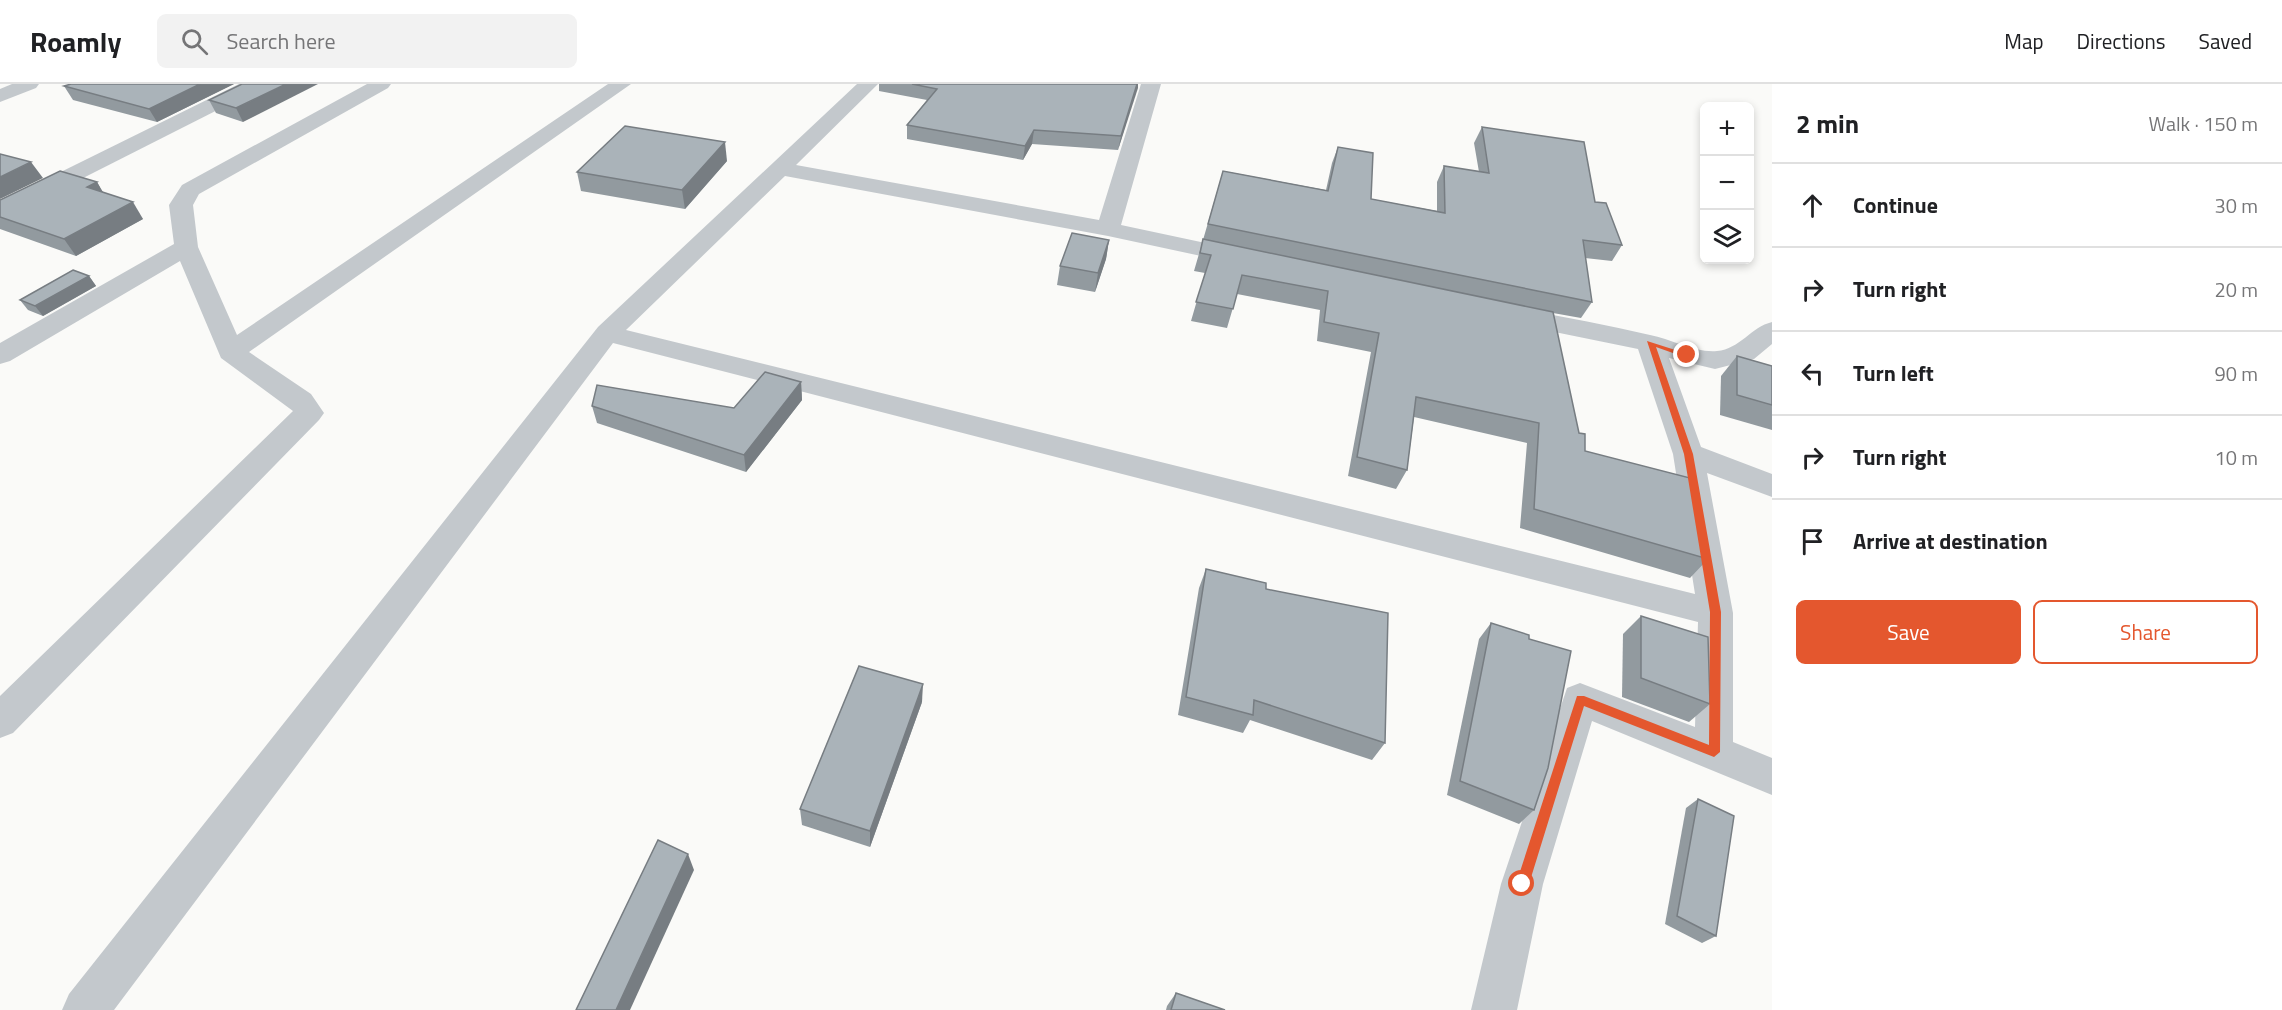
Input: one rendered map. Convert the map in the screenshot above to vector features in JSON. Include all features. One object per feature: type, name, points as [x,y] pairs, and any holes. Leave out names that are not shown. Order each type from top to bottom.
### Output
[{"type":"street","points":[[0,96],[29,84]]},
{"type":"street","points":[[0,211],[254,84]]},
{"type":"street","points":[[0,721],[309,413],[302,401],[231,352],[186,247],[181,205],[190,190],[381,84]]},
{"type":"street","points":[[231,352],[621,84]]},
{"type":"street","points":[[85,1010],[607,333],[868,84]]},
{"type":"street","points":[[1108,229],[1151,84]]},
{"type":"street","points":[[779,168],[1108,229],[1269,263]]},
{"type":"street","points":[[0,356],[186,247]]},
{"type":"street","points":[[1486,310],[1650,343],[1687,355],[1715,360],[1744,353],[1772,330]]},
{"type":"street","points":[[607,333],[1716,612]]},
{"type":"street","points":[[1650,343],[1688,454],[1716,612],[1714,752]]},
{"type":"street","points":[[1688,454],[1772,486]]},
{"type":"street","points":[[1494,1010],[1522,884],[1581,699],[1772,777]]},
{"type":"building","points":[[71,84],[200,84],[149,109],[64,86]]},
{"type":"building","points":[[242,84],[286,84],[236,108],[209,100]]},
{"type":"building","points":[[912,84],[1137,84],[1121,136],[1034,130],[1025,146],[907,125],[937,89]]},
{"type":"building","points":[[625,126],[725,142],[682,190],[577,172]]},
{"type":"building","points":[[1482,127],[1584,142],[1595,202],[1606,203],[1622,245],[1583,240],[1592,302],[1208,224],[1223,171],[1328,191],[1338,147],[1373,153],[1371,199],[1445,213],[1444,166],[1489,173]]},
{"type":"building","points":[[0,154],[31,162],[0,177]]},
{"type":"building","points":[[60,171],[97,182],[87,187],[133,202],[64,239],[0,217],[0,200]]},
{"type":"building","points":[[1072,233],[1109,240],[1098,273],[1060,266]]},
{"type":"building","points":[[1203,239],[1553,312],[1579,433],[1585,434],[1585,451],[1694,479],[1708,559],[1534,509],[1539,423],[1416,397],[1407,470],[1357,457],[1379,333],[1324,322],[1328,291],[1242,275],[1233,309],[1196,302],[1211,255],[1200,253]]},
{"type":"building","points":[[73,270],[89,276],[35,306],[20,300]]},
{"type":"building","points":[[1737,356],[1772,366],[1772,405],[1737,395]]},
{"type":"building","points":[[765,372],[801,382],[744,455],[592,406],[597,385],[734,408]]},
{"type":"building","points":[[1206,569],[1266,583],[1266,589],[1388,613],[1385,743],[1254,700],[1253,715],[1186,697]]},
{"type":"building","points":[[1641,616],[1708,637],[1710,704],[1641,678]]},
{"type":"building","points":[[1491,623],[1529,635],[1529,639],[1571,651],[1548,768],[1534,810],[1460,781]]},
{"type":"building","points":[[859,666],[923,684],[870,831],[800,809]]},
{"type":"building","points":[[1698,799],[1734,816],[1716,936],[1677,916]]},
{"type":"building","points":[[658,840],[688,854],[616,1010],[576,1010]]},
{"type":"building","points":[[1176,993],[1225,1010],[1171,1010]]},
{"type":"route","points":[[1522,884],[1581,699],[1714,752],[1716,612],[1688,454],[1650,343],[1687,355]]}]
